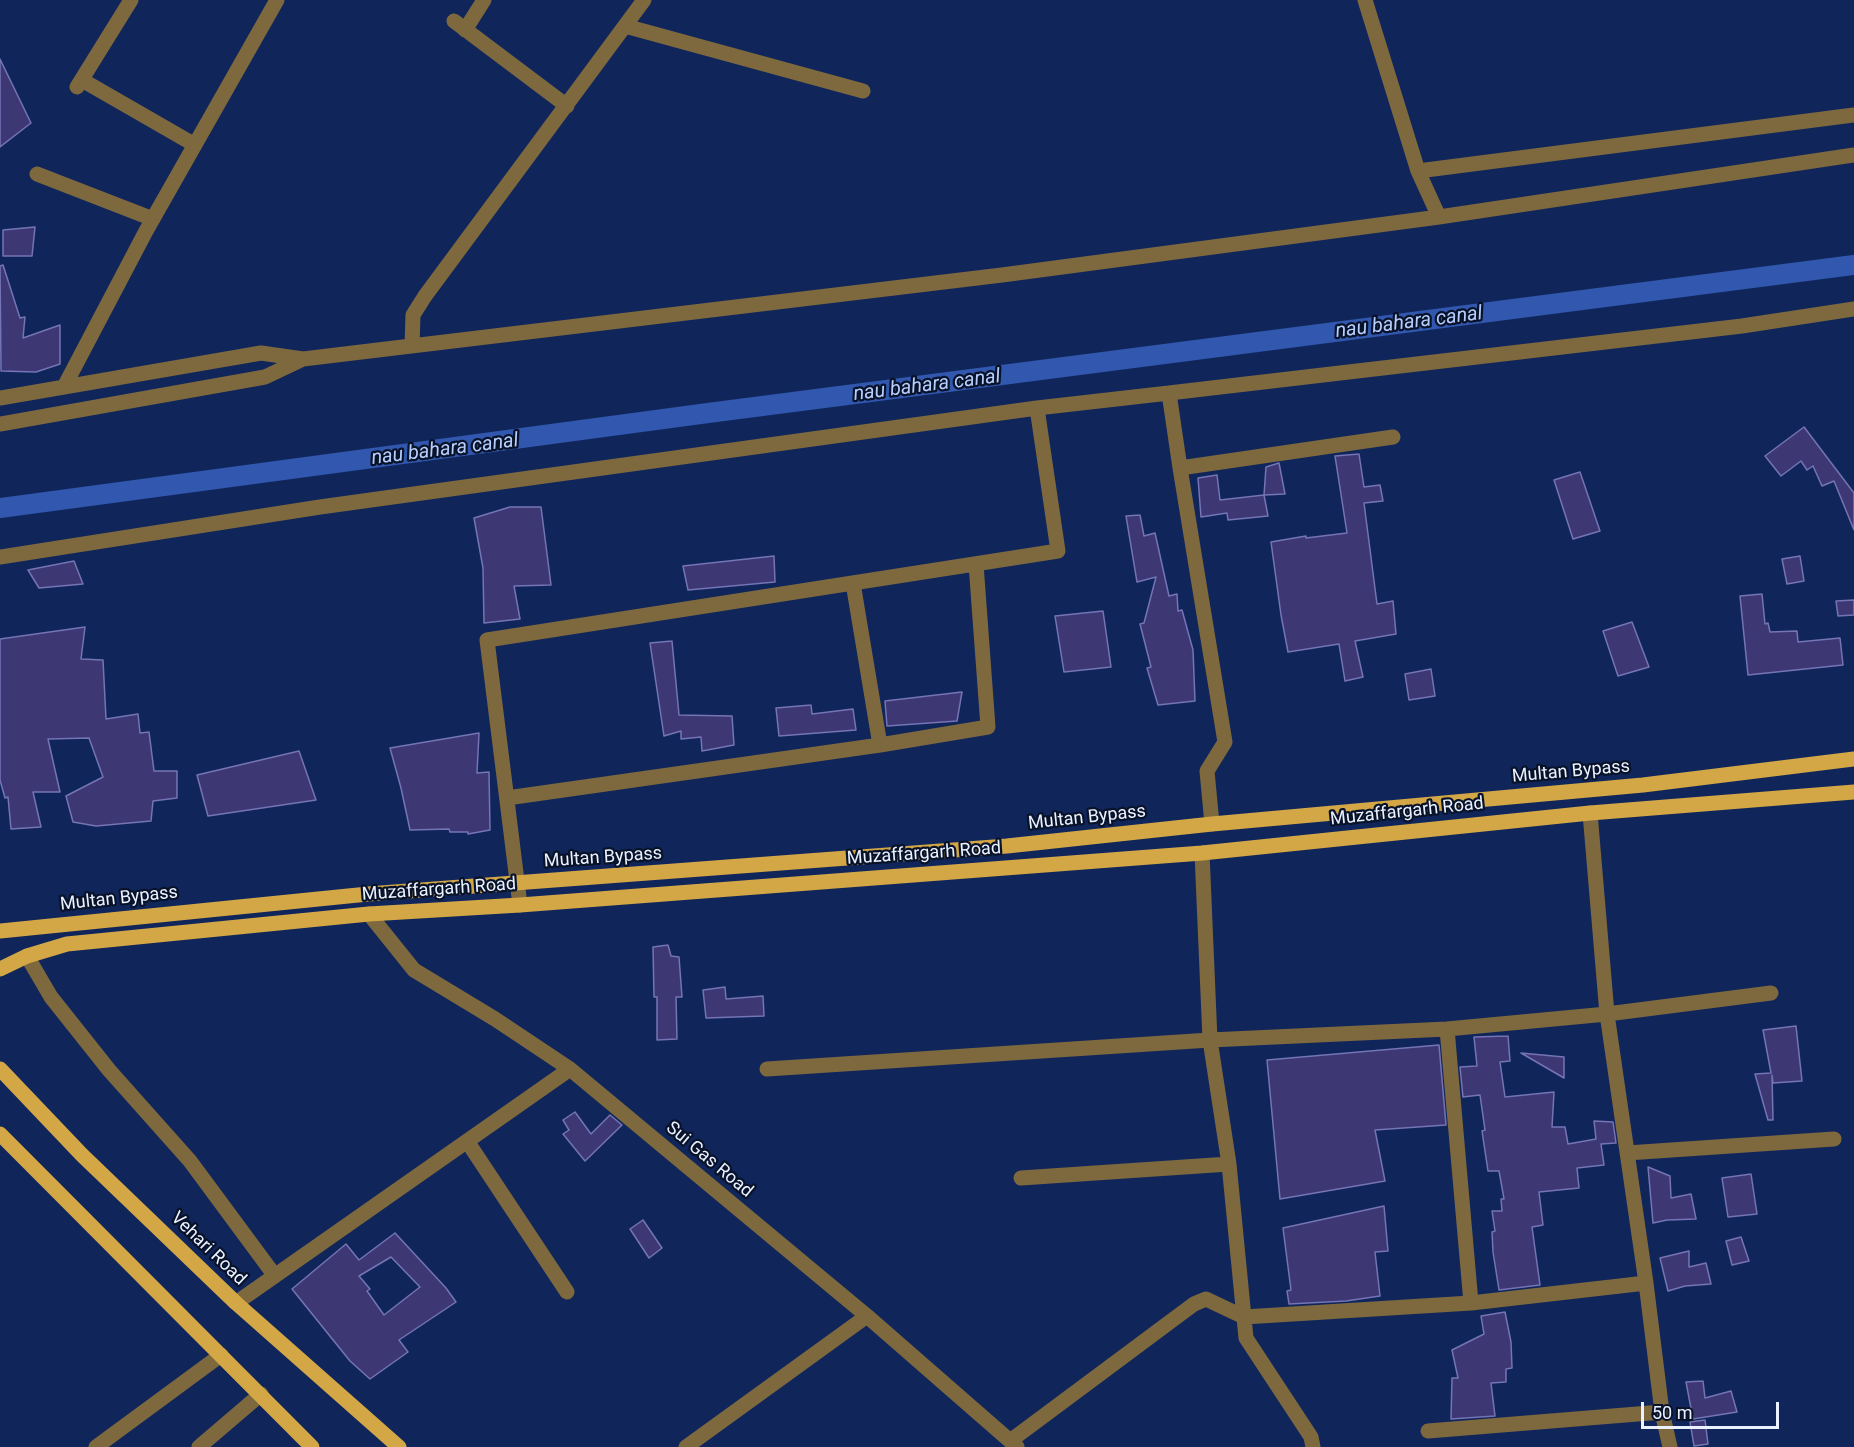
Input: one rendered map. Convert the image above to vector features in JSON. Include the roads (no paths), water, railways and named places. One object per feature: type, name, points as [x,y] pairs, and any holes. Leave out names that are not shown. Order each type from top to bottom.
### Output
[{"type":"main road","name":"Multan Bypass","points":[[0,931],[368,894],[1007,846],[1212,824],[1643,785],[1854,759]]},
{"type":"main road","name":"Muzaffargarh Road","points":[[0,969],[27,956],[67,944],[369,914],[520,905],[1202,853],[1590,813],[1854,792]]},
{"type":"main road","name":"Vehari Road","points":[[0,1069],[82,1155],[236,1303],[399,1447]]},
{"type":"main road","points":[[0,1134],[312,1447]]},
{"type":"street","points":[[131,0],[79,84],[195,145]]},
{"type":"street","points":[[64,387],[153,219],[277,0]]},
{"type":"street","points":[[484,0],[459,25],[567,106]]},
{"type":"street","points":[[412,346],[413,315],[425,296],[644,0]]},
{"type":"street","points":[[1365,0],[1418,171],[1439,217]]},
{"type":"street","points":[[625,26],[863,91]]},
{"type":"street","points":[[1418,171],[1854,115]]},
{"type":"street","points":[[0,398],[261,353],[303,359],[990,277],[1439,217],[1854,155]]},
{"type":"street","points":[[37,174],[153,219]]},
{"type":"street","points":[[0,557],[320,507],[1037,408],[1742,326],[1854,309]]},
{"type":"street","points":[[0,424],[265,377],[303,359]]},
{"type":"street","points":[[1169,393],[1225,742],[1207,771],[1212,824]]},
{"type":"street","points":[[520,905],[487,640],[1058,551],[1037,408]]},
{"type":"street","points":[[1180,468],[1393,437]]},
{"type":"street","points":[[507,798],[880,745],[988,727],[976,564]]},
{"type":"street","points":[[853,583],[880,745]]},
{"type":"street","points":[[1590,813],[1607,1014],[1646,1283],[1662,1412],[1670,1447]]},
{"type":"street","points":[[1202,853],[1210,1040],[1229,1164],[1246,1338],[1311,1437],[1313,1447]]},
{"type":"street","name":"Sui Gas Road","points":[[369,914],[414,970],[495,1019],[570,1070],[867,1316],[1013,1444]]},
{"type":"street","points":[[27,956],[51,997],[109,1070],[190,1161],[275,1276]]},
{"type":"street","points":[[767,1069],[1210,1040],[1447,1029],[1607,1014],[1771,993]]},
{"type":"street","points":[[1447,1029],[1471,1303]]},
{"type":"street","points":[[236,1303],[570,1070]]},
{"type":"street","points":[[1627,1153],[1834,1138]]},
{"type":"street","points":[[467,1141],[567,1292]]},
{"type":"street","points":[[1021,1178],[1229,1164]]},
{"type":"street","points":[[1013,1444],[1194,1304],[1206,1299],[1244,1317],[1471,1303],[1646,1283]]},
{"type":"street","points":[[686,1447],[867,1316]]},
{"type":"street","points":[[96,1447],[221,1354]]},
{"type":"street","points":[[199,1447],[261,1394]]},
{"type":"street","points":[[1428,1431],[1662,1412]]},
{"type":"waterway","name":"nau bahara canal","points":[[0,508],[708,413],[1854,265]]}]
